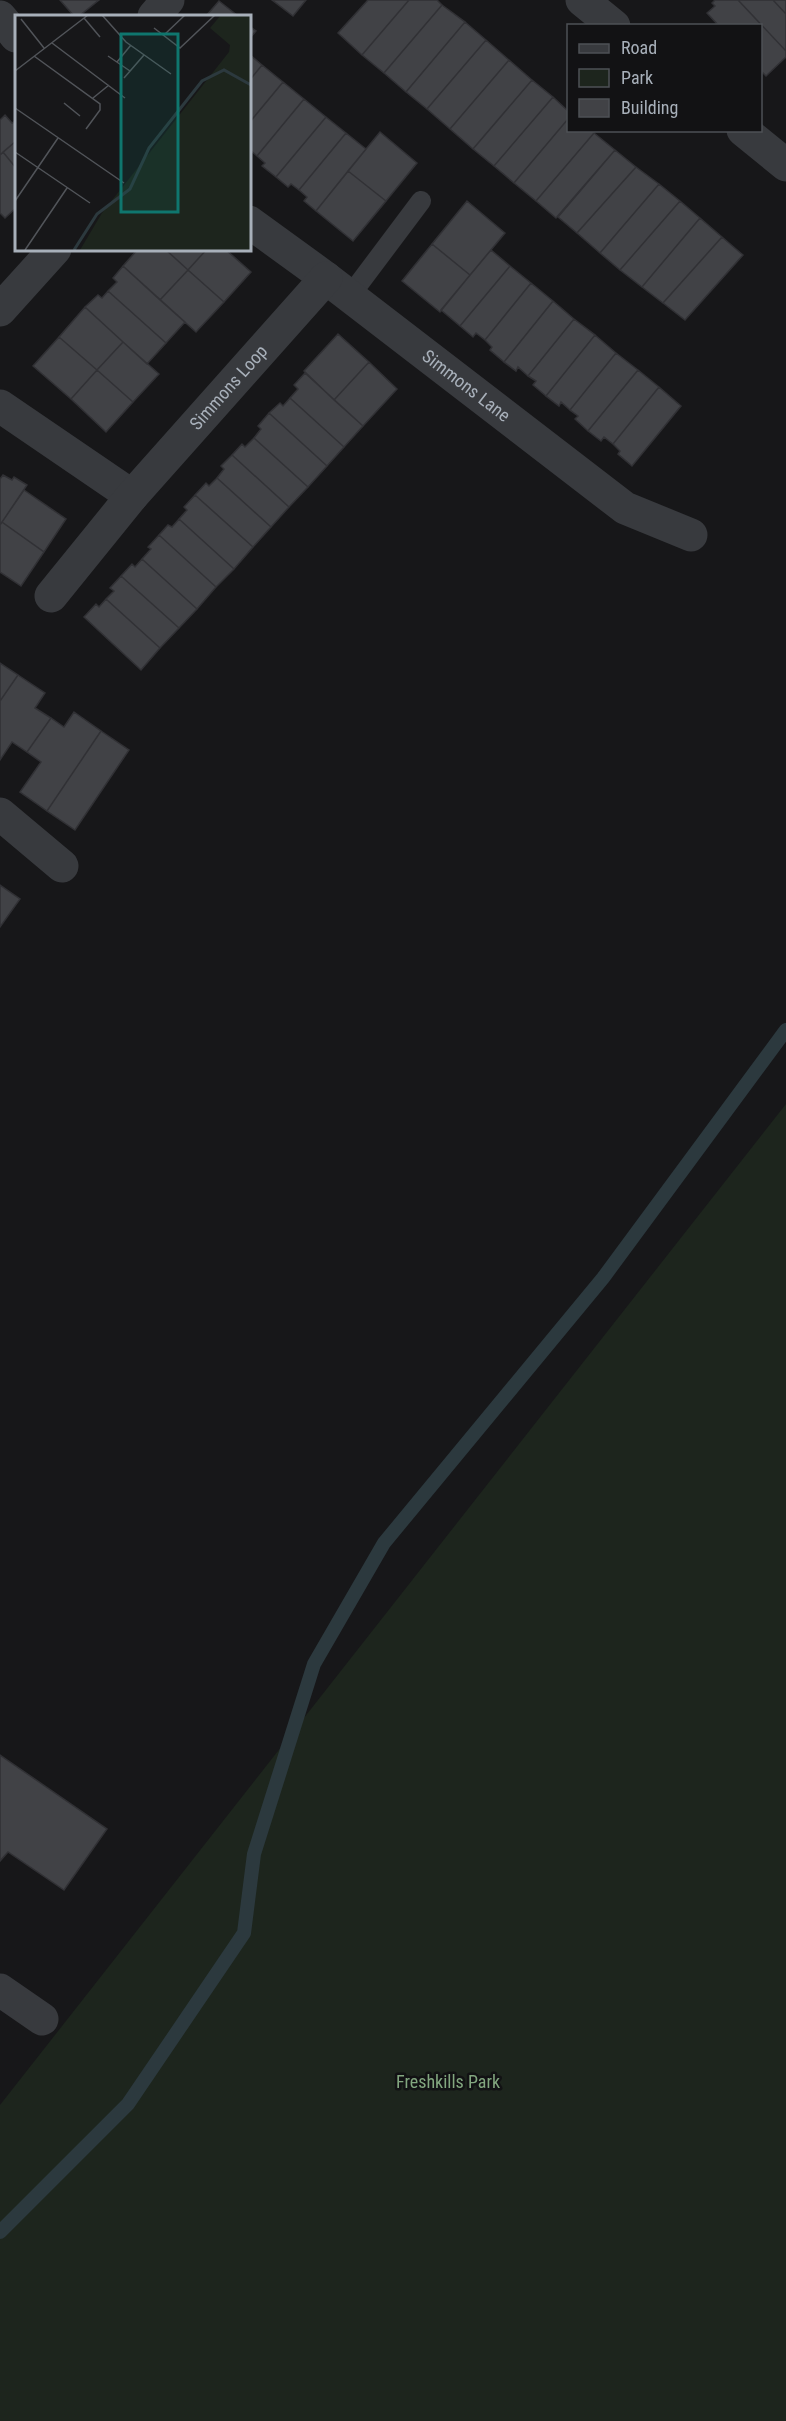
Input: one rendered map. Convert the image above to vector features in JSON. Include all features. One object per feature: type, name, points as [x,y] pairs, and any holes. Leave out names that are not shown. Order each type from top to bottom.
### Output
[{"type":"street","points":[[155,15],[168,0]]},
{"type":"street","points":[[587,1],[613,24]]},
{"type":"street","points":[[0,17],[15,35]]},
{"type":"street","points":[[745,132],[786,165]]},
{"type":"street","name":"Simmons Lane","points":[[250,223],[338,287],[625,508],[690,534]]},
{"type":"street","points":[[0,310],[55,250]]},
{"type":"street","name":"Simmons Loop","points":[[51,596],[132,496],[338,287]]},
{"type":"street","points":[[0,406],[132,496]]},
{"type":"street","points":[[0,814],[62,866]]},
{"type":"street","points":[[0,1990],[42,2019]]},
{"type":"lane","points":[[338,287],[421,201]]},
{"type":"green space","name":"Freshkills Park","points":[[786,1104],[786,2421],[0,2421],[0,2105]]},
{"type":"building","points":[[60,0],[99,0],[80,15],[73,15]]},
{"type":"building","points":[[272,0],[306,0],[293,16]]},
{"type":"building","points":[[368,0],[409,0],[362,55],[338,33]]},
{"type":"building","points":[[409,0],[437,0],[442,5],[384,73],[362,55]]},
{"type":"building","points":[[715,0],[738,0],[761,24],[717,24],[707,13],[715,6],[712,3]]},
{"type":"building","points":[[738,0],[773,0],[786,14],[786,51],[762,24]]},
{"type":"building","points":[[773,0],[786,0],[786,14]]},
{"type":"building","points":[[219,1],[237,15],[207,15]]},
{"type":"building","points":[[442,5],[465,22],[406,92],[384,73]]},
{"type":"building","points":[[465,22],[486,40],[427,109],[406,92]]},
{"type":"building","points":[[762,26],[786,51],[786,57],[766,76],[762,72]]},
{"type":"building","points":[[250,27],[256,31],[250,38]]},
{"type":"building","points":[[486,40],[509,60],[450,129],[427,109]]},
{"type":"building","points":[[250,55],[262,65],[250,80]]},
{"type":"building","points":[[509,60],[532,80],[473,149],[450,129]]},
{"type":"building","points":[[262,65],[283,82],[250,122],[250,80]]},
{"type":"building","points":[[532,80],[553,97],[494,166],[473,149]]},
{"type":"building","points":[[283,82],[304,99],[257,156],[250,150],[250,122]]},
{"type":"building","points":[[553,97],[567,110],[567,120],[514,183],[494,166]]},
{"type":"building","points":[[304,99],[326,117],[276,177],[262,166],[265,163],[257,156]]},
{"type":"building","points":[[5,115],[12,123],[15,122],[15,142],[0,155],[0,120]]},
{"type":"building","points":[[326,117],[346,133],[299,190],[291,184],[288,187],[276,177]]},
{"type":"building","points":[[567,120],[567,132],[594,133],[536,201],[514,183]]},
{"type":"building","points":[[380,132],[417,163],[386,201],[348,171]]},
{"type":"building","points":[[346,133],[366,149],[316,211],[304,201],[307,197],[299,190]]},
{"type":"building","points":[[594,133],[615,150],[556,218],[536,201]]},
{"type":"building","points":[[15,142],[15,167],[3,152]]},
{"type":"building","points":[[615,150],[636,167],[577,233],[558,217]]},
{"type":"building","points":[[3,152],[15,167],[15,209],[5,218],[0,213],[0,155]]},
{"type":"building","points":[[636,167],[659,184],[600,253],[577,233]]},
{"type":"building","points":[[348,171],[386,201],[353,241],[316,211]]},
{"type":"building","points":[[659,184],[680,201],[620,270],[600,253]]},
{"type":"building","points":[[467,201],[505,233],[470,275],[432,244]]},
{"type":"building","points":[[680,201],[700,218],[642,287],[620,270]]},
{"type":"building","points":[[700,218],[722,237],[663,303],[642,287]]},
{"type":"building","points":[[722,237],[743,255],[685,320],[663,303]]},
{"type":"building","points":[[432,244],[470,275],[440,312],[402,281]]},
{"type":"building","points":[[137,250],[166,250],[188,270],[160,300],[123,266]]},
{"type":"building","points":[[166,250],[206,250],[188,270]]},
{"type":"building","points":[[206,250],[226,250],[251,272],[224,302],[188,270]]},
{"type":"building","points":[[491,250],[510,266],[460,326],[441,310]]},
{"type":"building","points":[[123,266],[185,322],[166,343],[108,291],[117,282],[113,278]]},
{"type":"building","points":[[510,266],[531,283],[485,340],[476,333],[473,337],[460,326]]},
{"type":"building","points":[[188,270],[224,302],[196,332],[160,300]]},
{"type":"building","points":[[531,283],[553,301],[504,362],[490,350],[492,347],[485,340]]},
{"type":"building","points":[[108,291],[166,343],[147,364],[85,307],[98,295],[102,298]]},
{"type":"building","points":[[553,301],[574,319],[528,376],[518,367],[516,371],[504,362]]},
{"type":"building","points":[[85,307],[123,342],[97,370],[59,337]]},
{"type":"building","points":[[574,319],[595,335],[546,396],[533,385],[536,381],[528,376]]},
{"type":"building","points":[[338,334],[369,362],[334,400],[304,371]]},
{"type":"building","points":[[595,335],[616,353],[570,410],[561,402],[559,406],[546,396]]},
{"type":"building","points":[[59,337],[97,370],[71,399],[33,366]]},
{"type":"building","points":[[123,342],[159,374],[133,402],[97,370]]},
{"type":"building","points":[[616,353],[638,370],[588,431],[575,419],[578,416],[570,410]]},
{"type":"building","points":[[369,362],[397,389],[363,426],[334,400]]},
{"type":"building","points":[[97,370],[133,402],[106,432],[71,399]]},
{"type":"building","points":[[638,370],[659,387],[613,444],[604,437],[601,441],[588,431]]},
{"type":"building","points":[[305,373],[363,426],[344,447],[290,398],[298,389],[294,385]]},
{"type":"building","points":[[659,387],[681,406],[632,466],[618,454],[620,451],[613,444]]},
{"type":"building","points":[[290,398],[344,447],[327,466],[269,413],[280,403],[283,406]]},
{"type":"building","points":[[269,413],[327,466],[308,487],[254,438],[261,429],[258,426]]},
{"type":"building","points":[[254,438],[308,487],[289,507],[232,455],[242,444],[245,447]]},
{"type":"building","points":[[232,455],[289,507],[271,527],[217,478],[224,469],[221,466]]},
{"type":"building","points":[[3,475],[12,480],[14,477],[27,485],[0,525],[0,479]]},
{"type":"building","points":[[217,478],[271,527],[253,547],[195,495],[206,483],[209,486]]},
{"type":"building","points":[[24,490],[66,519],[44,552],[2,522]]},
{"type":"building","points":[[195,495],[253,547],[234,569],[179,519],[187,510],[184,507]]},
{"type":"building","points":[[179,519],[234,569],[216,587],[159,535],[168,525],[172,527]]},
{"type":"building","points":[[2,522],[44,552],[21,586],[0,572],[0,525]]},
{"type":"building","points":[[159,535],[216,587],[197,609],[142,559],[151,549],[148,547]]},
{"type":"building","points":[[142,559],[197,609],[179,628],[121,576],[132,564],[135,567]]},
{"type":"building","points":[[121,576],[179,628],[160,648],[106,599],[114,591],[110,588]]},
{"type":"building","points":[[106,599],[160,648],[141,670],[84,617],[96,604],[99,607]]},
{"type":"building","points":[[0,663],[18,675],[0,701]]},
{"type":"building","points":[[18,675],[45,693],[35,708],[51,718],[27,752],[12,742],[0,760],[0,701]]},
{"type":"building","points":[[74,712],[101,731],[47,811],[20,792],[41,762],[27,752],[51,718],[64,727]]},
{"type":"building","points":[[101,731],[129,750],[75,830],[47,811]]},
{"type":"building","points":[[0,885],[20,899],[0,927]]},
{"type":"building","points":[[0,1755],[107,1829],[64,1890],[8,1852],[0,1861]]},
{"type":"waterway","points":[[0,2232],[128,2104],[244,1933],[254,1854],[314,1664],[384,1543],[603,1278],[786,1030]]}]
